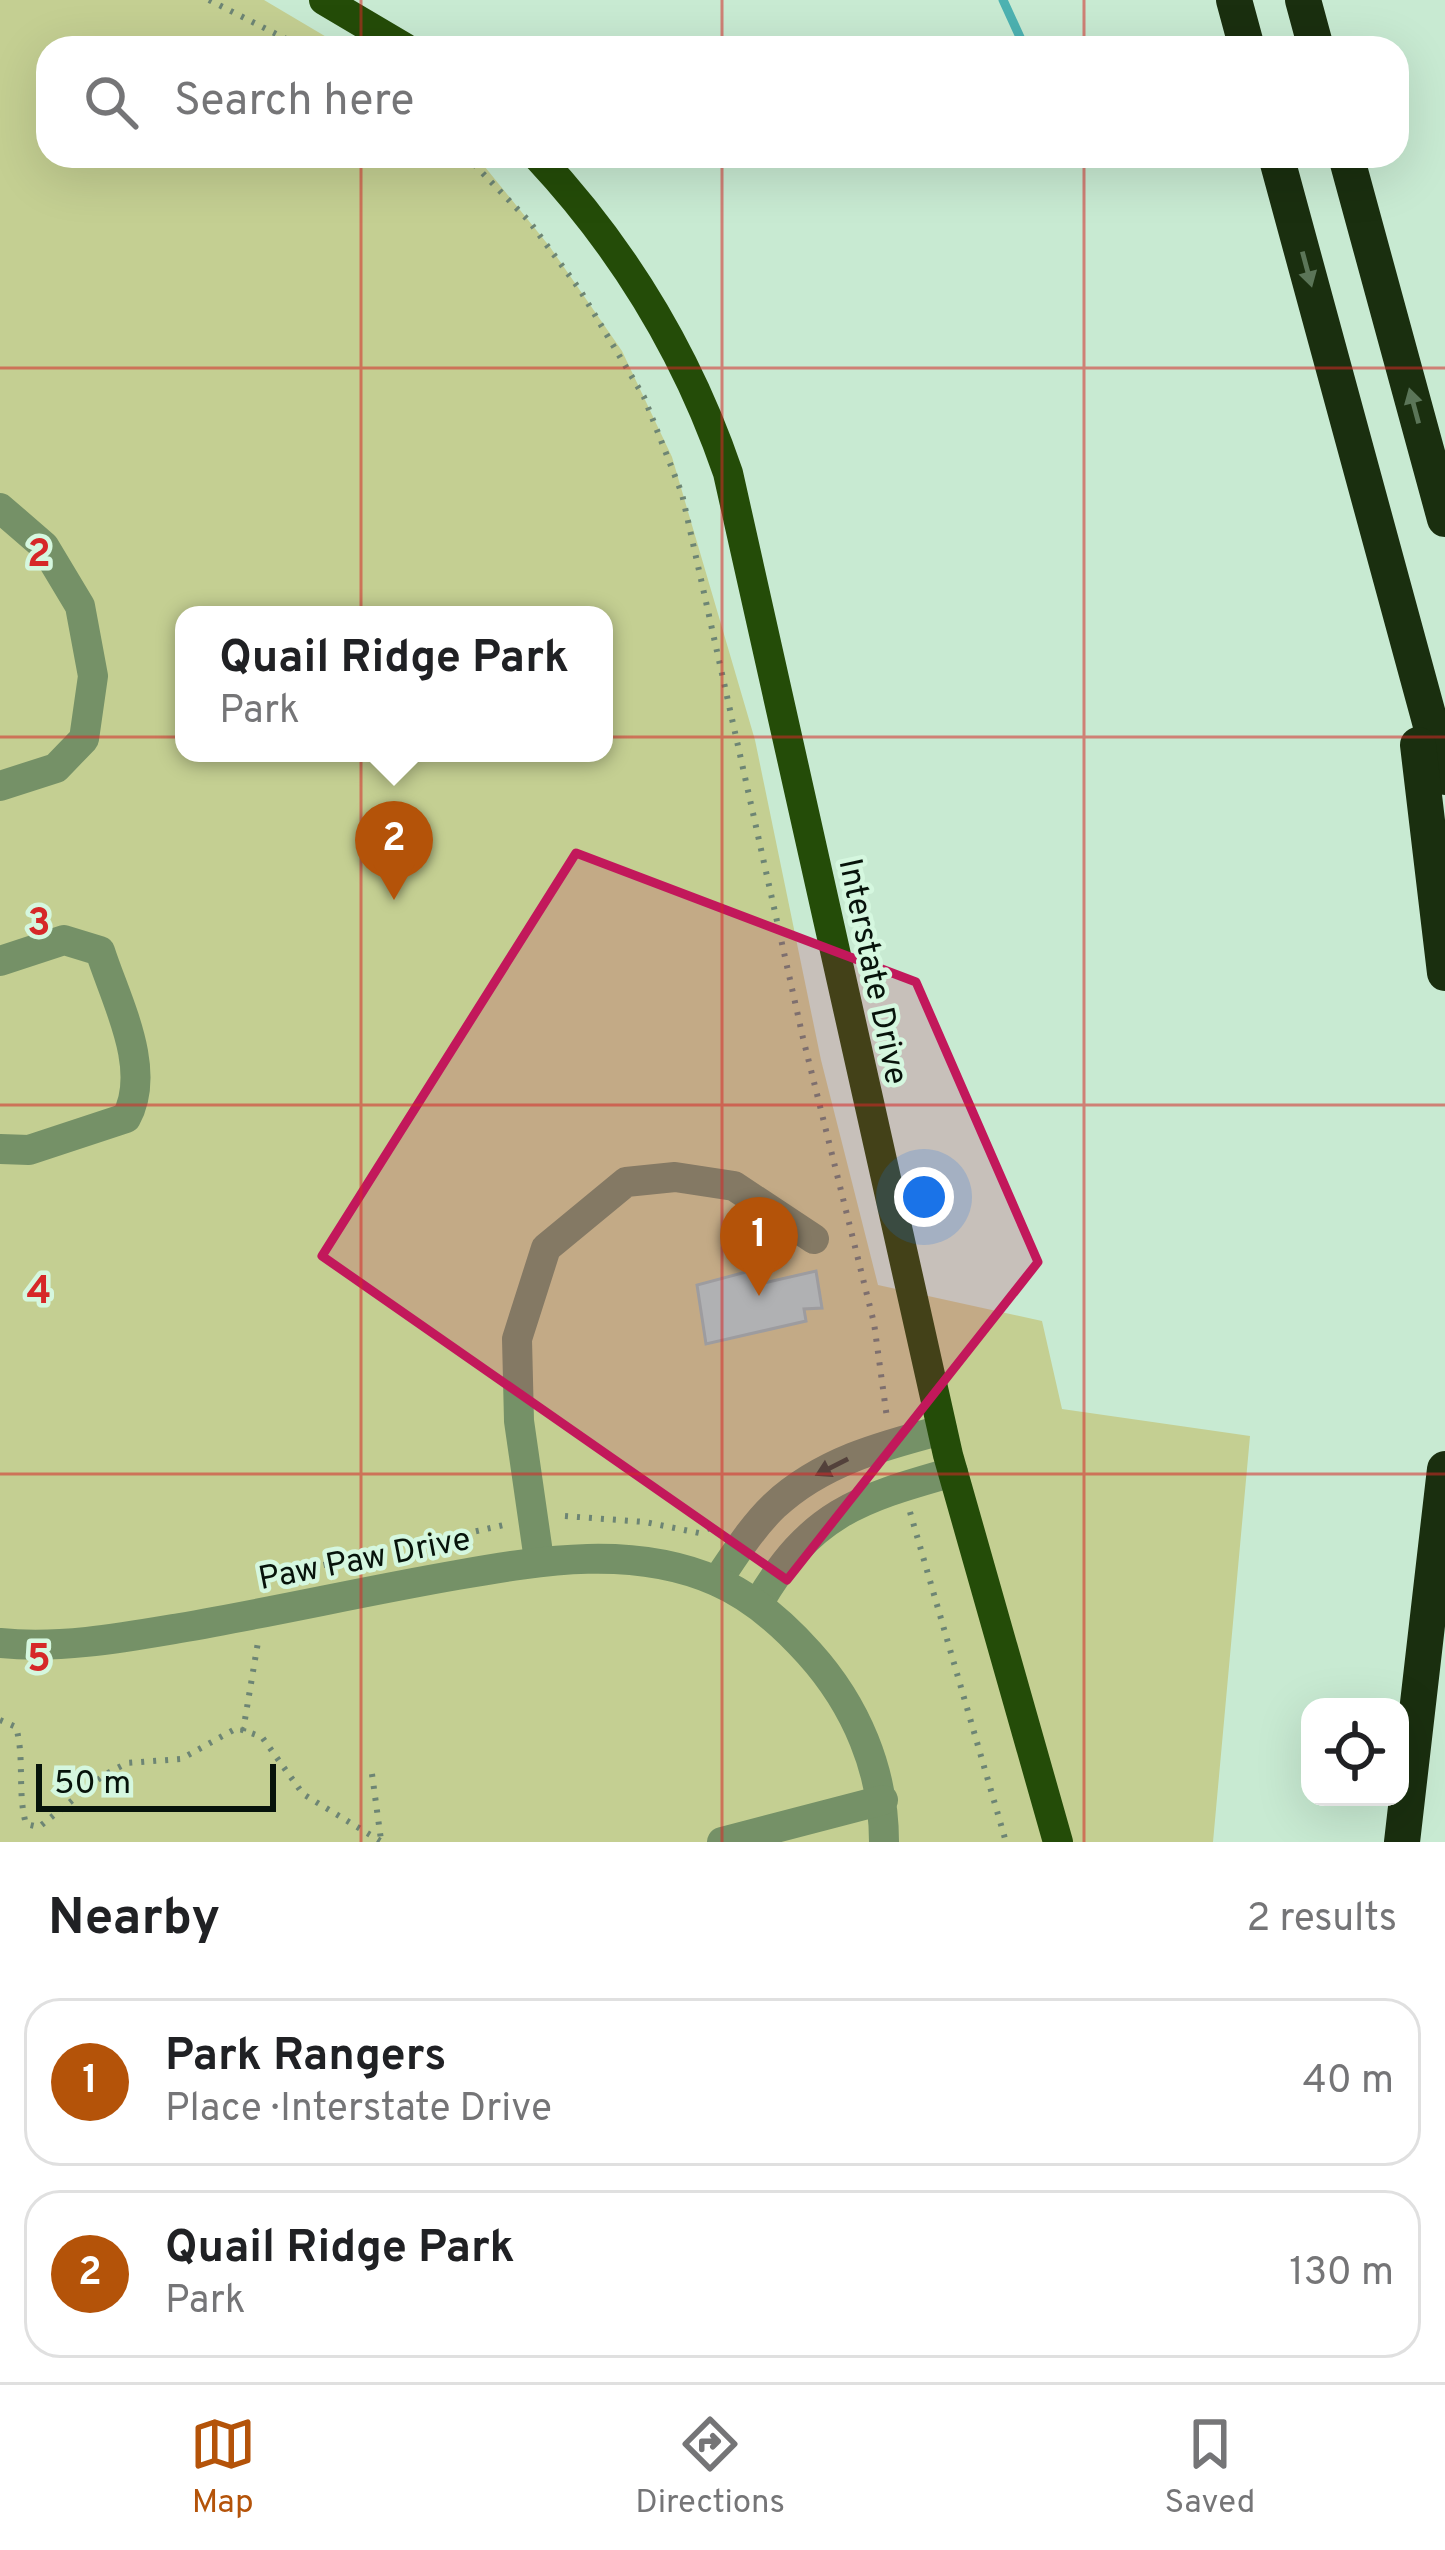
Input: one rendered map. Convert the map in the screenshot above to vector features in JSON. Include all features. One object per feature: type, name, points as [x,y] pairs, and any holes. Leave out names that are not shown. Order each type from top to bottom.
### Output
[{"type":"highway","points":[[1234,0],[1244,36]]},
{"type":"highway","points":[[1303,0],[1313,36]]},
{"type":"highway","points":[[1279,168],[1445,777]]},
{"type":"highway","points":[[1349,168],[1445,519]]},
{"type":"highway","points":[[1404,628],[1445,973]]},
{"type":"highway","points":[[1402,1842],[1445,1468]]},
{"type":"main road","points":[[325,0],[386,36]]},
{"type":"main road","name":"Interstate Drive","points":[[548,168],[595,220],[659,317],[710,422],[728,473],[942,1430],[1058,1842]]},
{"type":"street","points":[[0,508],[44,546],[80,606],[93,676],[84,739],[56,768],[0,786]]},
{"type":"street","points":[[0,961],[64,940],[100,951],[135,1064],[137,1098],[126,1118],[29,1150],[0,1150]]},
{"type":"street","points":[[539,1560],[519,1421],[518,1339],[546,1248],[626,1182],[675,1177],[734,1186],[814,1239]]},
{"type":"street","points":[[737,1593],[770,1509],[795,1488],[829,1467],[942,1430]]},
{"type":"street","points":[[737,1593],[787,1558],[813,1530],[851,1506],[953,1472]]},
{"type":"street","name":"Paw Paw Drive","points":[[0,1642],[102,1641],[539,1560],[618,1559],[669,1566],[737,1593]]},
{"type":"street","points":[[737,1593],[793,1636],[846,1699],[868,1747],[883,1800],[884,1842]]},
{"type":"street","points":[[722,1842],[883,1800]]},
{"type":"path","points":[[209,0],[280,36]]},
{"type":"path","points":[[478,168],[529,221],[580,290],[644,397],[682,494],[803,1039],[874,1323],[883,1399],[894,1443]]},
{"type":"path","points":[[904,1486],[1006,1842]]},
{"type":"path","points":[[0,1720],[16,1727],[21,1744],[21,1807],[26,1824],[39,1827],[104,1775],[127,1763],[181,1759],[237,1728],[262,1737],[303,1794],[382,1841]]},
{"type":"path","points":[[372,1774],[382,1841]]},
{"type":"highlighted area","points":[[576,853],[916,982],[1038,1262],[787,1580],[322,1256]]},
{"type":"green space","points":[[0,0],[264,0],[325,36],[36,36],[36,168],[486,168],[550,247],[622,351],[672,457],[755,740],[821,1060],[878,1285],[1042,1321],[1062,1409],[1250,1436],[1213,1842],[0,1842]]},
{"type":"building","points":[[761,1268],[764,1283],[816,1271],[822,1308],[804,1309],[806,1321],[706,1344],[697,1285]]},
{"type":"waterway","points":[[1003,0],[1020,36]]},
{"type":"place","name":"Quail Ridge Park","points":[[394,900]]},
{"type":"place","name":"Park Rangers","points":[[759,1296]]}]
